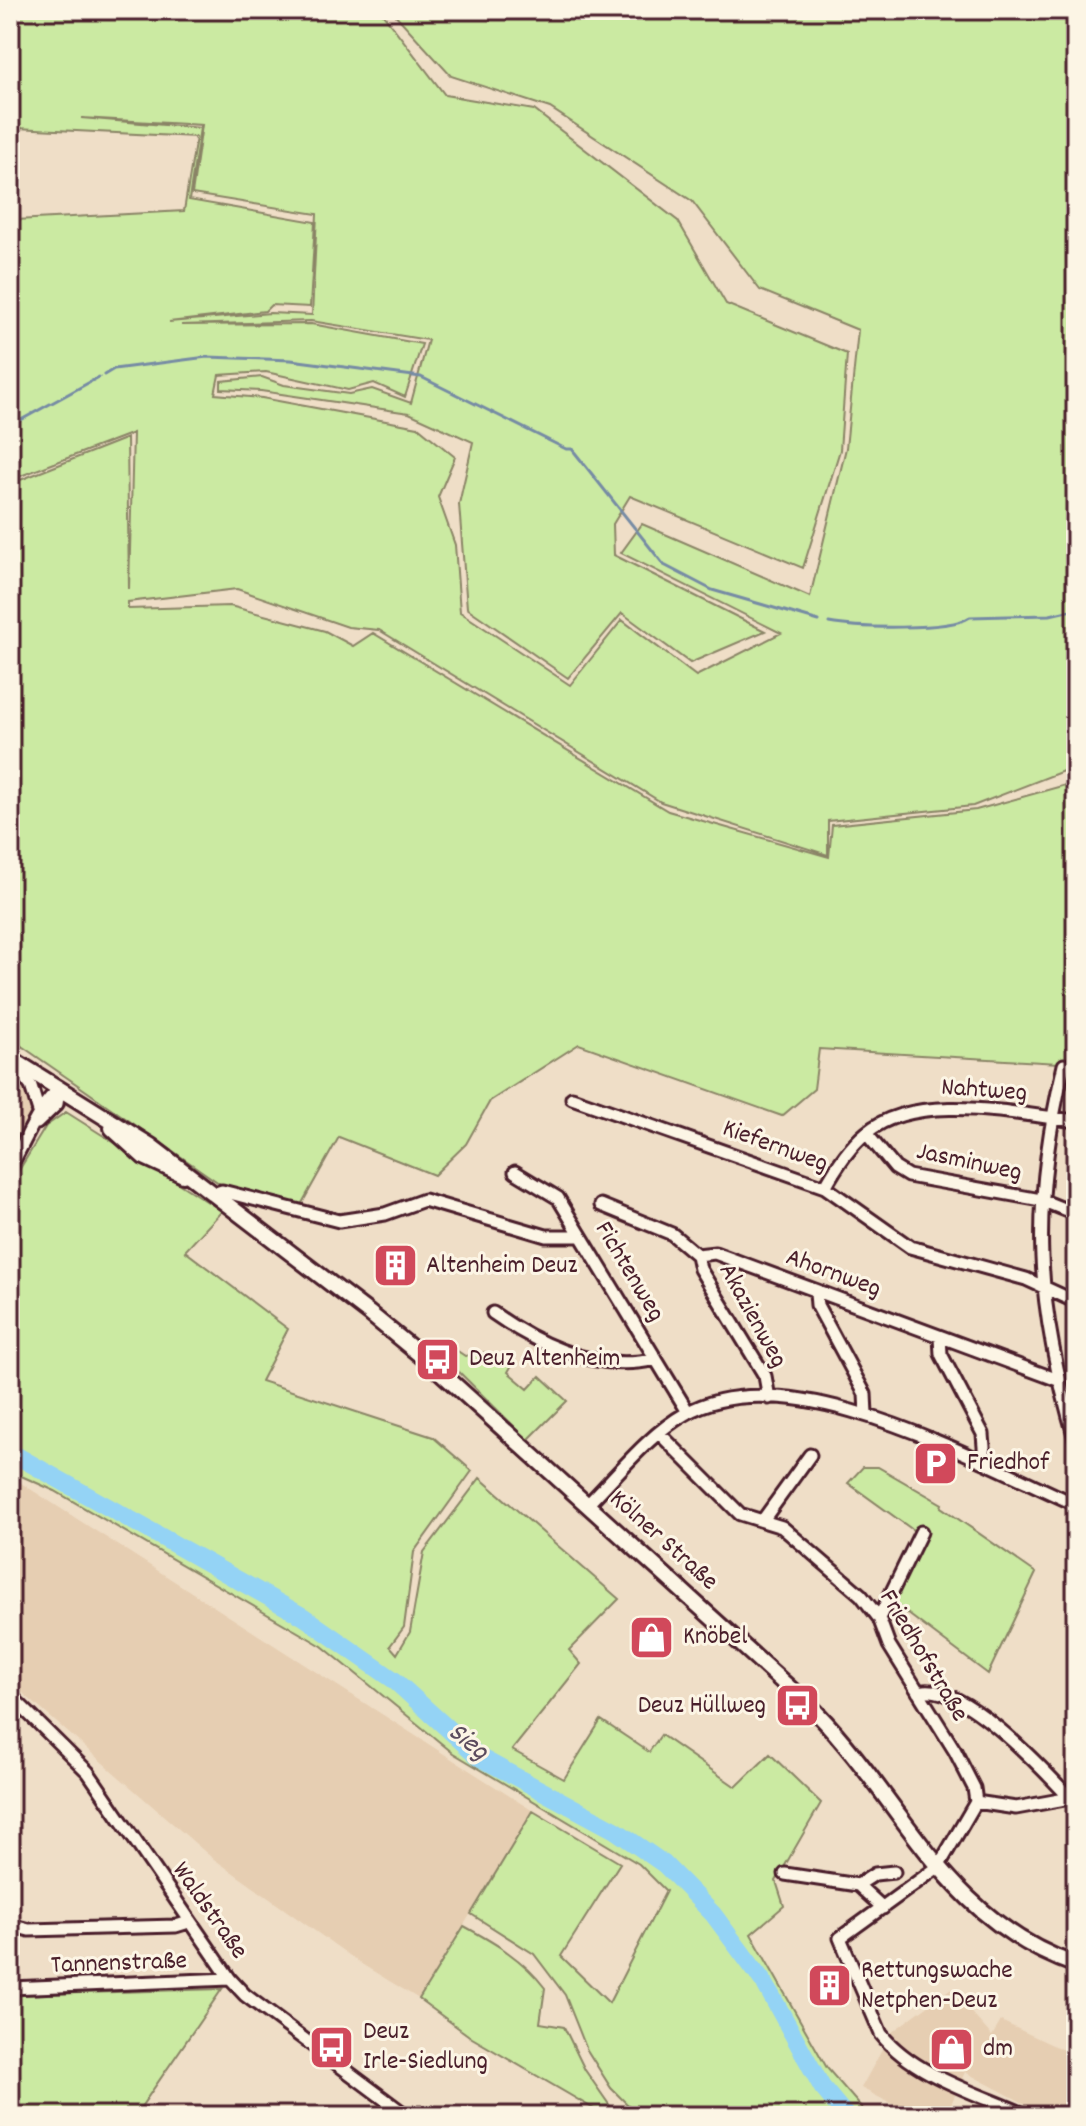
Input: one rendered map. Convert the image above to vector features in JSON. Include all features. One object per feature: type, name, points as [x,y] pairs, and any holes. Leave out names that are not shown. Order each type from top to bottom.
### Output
[{"type":"main road","name":"Kölner Straße","points":[[10,1059],[107,1121],[144,1157],[188,1176],[314,1269],[421,1355],[836,1732],[938,1867],[996,1926],[1026,1945],[1076,1965]]},
{"type":"street","points":[[10,1059],[31,1086],[38,1118]]},
{"type":"street","points":[[1064,1065],[1051,1118],[1041,1200],[1041,1289],[1058,1380],[1076,1442]]},
{"type":"street","points":[[10,1167],[38,1118],[57,1104],[59,1090]]},
{"type":"street","name":"Kiefernweg","points":[[572,1098],[825,1187],[910,1247],[1026,1279],[1041,1289],[1076,1302]]},
{"type":"street","name":"Nahtweg","points":[[825,1187],[850,1149],[866,1133],[915,1111],[941,1108],[1076,1121]]},
{"type":"street","name":"Jasminweg","points":[[866,1133],[895,1168],[908,1176],[1041,1200],[1076,1214]]},
{"type":"street","name":"Fichtenweg","points":[[515,1172],[550,1190],[688,1412]]},
{"type":"street","points":[[212,1194],[222,1191],[339,1221],[385,1214],[424,1200],[546,1236],[581,1236]]},
{"type":"street","name":"Ahornweg","points":[[601,1205],[672,1234],[697,1255],[715,1253],[816,1293],[1058,1380]]},
{"type":"street","name":"Akazienweg","points":[[697,1255],[700,1269],[765,1376],[769,1398]]},
{"type":"street","points":[[816,1293],[817,1305],[865,1394],[866,1414]]},
{"type":"street","points":[[493,1313],[584,1360],[620,1363],[656,1359]]},
{"type":"street","points":[[940,1338],[941,1354],[983,1434],[985,1460]]},
{"type":"street","points":[[587,1505],[660,1434],[688,1412],[727,1401],[769,1398],[866,1414],[985,1460],[1076,1504]]},
{"type":"street","name":"Friedhofstraße","points":[[660,1434],[740,1514],[782,1527],[836,1571],[879,1618],[889,1645],[955,1751],[974,1788],[976,1802]]},
{"type":"street","points":[[763,1520],[810,1455]]},
{"type":"street","points":[[879,1618],[921,1532]]},
{"type":"street","points":[[918,1692],[929,1689],[938,1692],[975,1712],[1025,1751],[1073,1798]]},
{"type":"street","name":"Waldstraße","points":[[10,1695],[88,1772],[189,1922],[245,1995],[407,2116]]},
{"type":"street","points":[[1028,2116],[900,2054],[881,2034],[840,1938],[938,1867],[976,1802],[1016,1808],[1073,1798]]},
{"type":"street","points":[[858,1885],[875,1874],[894,1872]]},
{"type":"street","points":[[785,1874],[858,1885],[883,1908]]},
{"type":"street","points":[[10,1925],[29,1930],[176,1926],[189,1922]]},
{"type":"street","name":"Tannenstraße","points":[[10,1988],[230,1979]]},
{"type":"shaded area","points":[[10,1077],[39,1098],[10,1146]]},
{"type":"shaded area","points":[[10,1476],[533,1811],[419,1999],[363,1965],[211,1857],[10,1682]]},
{"type":"shaded area","points":[[950,1989],[992,2036],[1001,2021],[1076,2056],[1076,2116],[1048,2116],[965,2072],[946,2116],[915,2116],[861,2088],[892,2032]]},
{"type":"green space","points":[[10,10],[380,10],[445,95],[534,110],[678,221],[726,304],[847,354],[840,450],[803,568],[630,496],[613,524],[614,555],[765,631],[690,663],[622,613],[568,678],[467,608],[459,504],[473,442],[409,413],[261,391],[221,389],[221,381],[262,377],[284,385],[349,394],[372,389],[411,403],[428,340],[311,321],[181,325],[311,324],[422,344],[405,397],[374,383],[348,390],[266,372],[219,375],[215,394],[262,398],[418,427],[455,457],[438,497],[455,545],[460,612],[570,685],[622,620],[696,676],[781,633],[621,553],[642,524],[810,597],[846,448],[858,330],[760,290],[692,201],[550,108],[451,76],[391,10],[1076,10],[1076,766],[973,806],[828,821],[828,855],[661,802],[379,630],[348,627],[237,589],[128,602],[128,609],[230,606],[325,631],[353,646],[373,633],[668,811],[829,857],[832,825],[976,810],[1076,782],[1076,1064],[819,1049],[814,1089],[782,1116],[579,1044],[490,1101],[466,1144],[434,1175],[339,1137],[301,1205],[229,1190],[10,1038],[10,484],[127,438],[129,589],[133,433],[10,480]],"holes":[[[81,118],[202,125],[192,194],[317,214],[312,315],[270,313],[169,322],[265,311],[271,305],[310,307],[315,222],[189,200],[200,128]],[[16,128],[196,137],[184,211],[16,220]]]},
{"type":"green space","points":[[66,1112],[222,1211],[185,1251],[288,1329],[261,1381],[433,1437],[472,1471],[414,1552],[404,1627],[390,1646],[397,1654],[410,1632],[424,1552],[480,1478],[619,1599],[569,1650],[581,1664],[512,1750],[564,1779],[601,1720],[649,1752],[661,1735],[736,1787],[770,1754],[821,1803],[776,1881],[784,1906],[751,1934],[827,2068],[869,2116],[639,2116],[611,2088],[587,2050],[565,1995],[534,1954],[471,1914],[533,1811],[620,1863],[561,1956],[609,2003],[666,1891],[639,1864],[453,1753],[322,1646],[55,1491],[10,1471],[10,1185],[46,1126]]},
{"type":"green space","points":[[447,1344],[465,1356],[487,1352],[513,1363],[508,1372],[528,1389],[540,1376],[567,1401],[528,1440],[441,1354]]},
{"type":"green space","points":[[863,1467],[878,1467],[942,1504],[941,1507],[1036,1573],[988,1674],[891,1601],[924,1538],[848,1483]]},
{"type":"green space","points":[[464,1926],[518,1960],[545,1988],[540,2023],[564,2027],[585,2070],[617,2116],[606,2116],[472,2038],[419,1999]]},
{"type":"green space","points":[[222,1989],[139,2110],[145,2116],[10,2116],[10,1995]]},
{"type":"waterway","points":[[104,375],[114,369],[207,357],[291,360],[421,377],[566,449],[572,449],[664,565],[712,590],[819,621]]},
{"type":"waterway","points":[[10,426],[99,377]]},
{"type":"waterway","points":[[829,623],[880,627],[943,625],[970,617],[1050,615],[1076,609]]},
{"type":"waterway","name":"Sieg","points":[[10,1452],[304,1617],[394,1680],[479,1757],[615,1830],[664,1864],[713,1914],[765,1984],[822,2087],[846,2116]]},
{"type":"place","name":"Altenheim Deuz","points":[[395,1266]]},
{"type":"place","name":"Deuz Altenheim","points":[[438,1359]]},
{"type":"place","name":"Friedhof","points":[[936,1463]]},
{"type":"place","name":"Knöbel","points":[[652,1637]]},
{"type":"place","name":"Deuz Hüllweg","points":[[797,1706]]},
{"type":"place","name":"Rettungswache Netphen-Deuz","points":[[830,1986]]},
{"type":"place","name":"Deuz Irle-Siedlung","points":[[332,2047]]},
{"type":"place","name":"dm","points":[[952,2049]]}]
